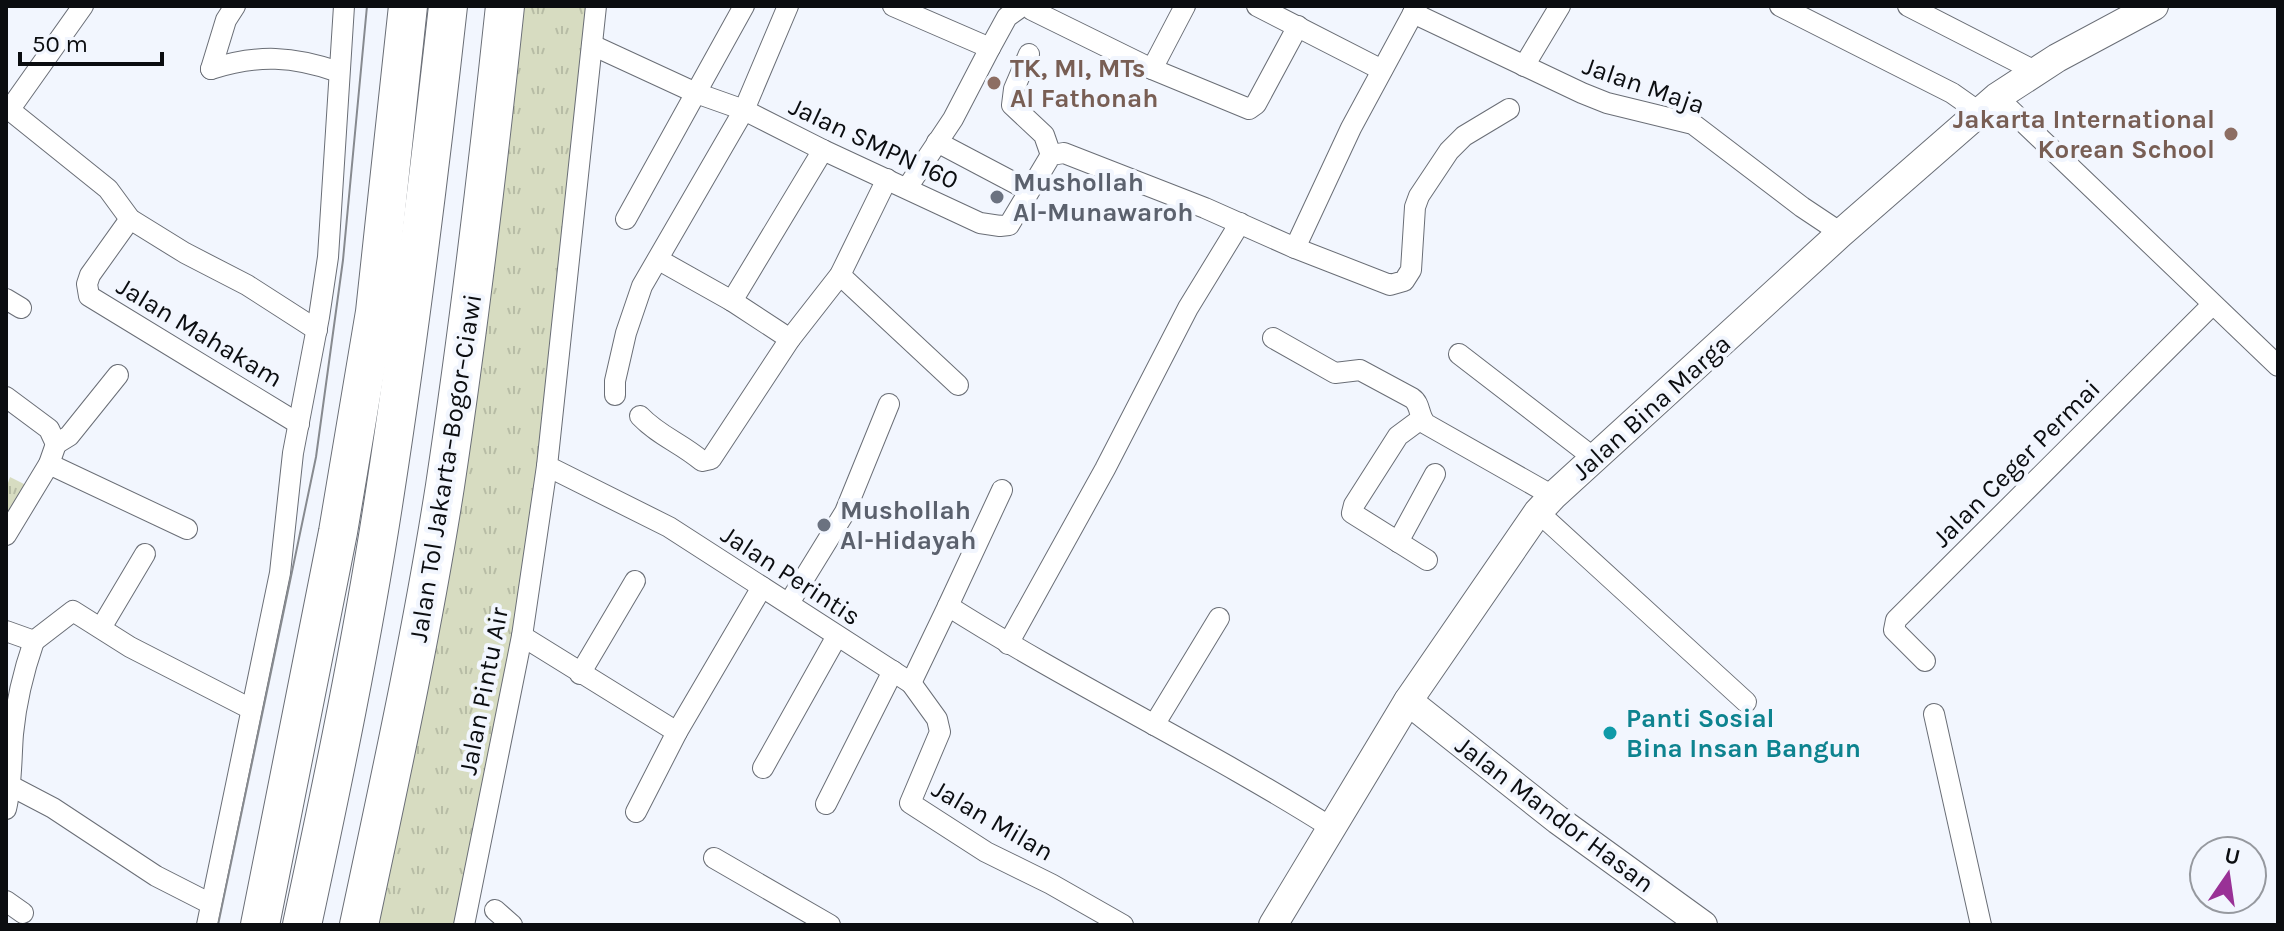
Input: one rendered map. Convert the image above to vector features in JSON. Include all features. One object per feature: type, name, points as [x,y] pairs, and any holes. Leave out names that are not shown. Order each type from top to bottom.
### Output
[{"type":"highway","points":[[260,925],[338,532],[375,312],[408,6]]},
{"type":"highway","points":[[302,925],[336,764],[385,494],[426,213],[448,6]]},
{"type":"highway","name":"Jalan Tol Jakarta–Bogor–Ciawi","points":[[359,925],[405,710],[445,488],[482,226],[505,6]]},
{"type":"street","points":[[83,6],[8,108],[108,189],[130,219],[185,253],[247,285],[317,330]]},
{"type":"street","points":[[235,6],[226,20],[211,69],[260,58],[304,60],[339,72]]},
{"type":"street","points":[[207,925],[280,573],[293,453],[328,257],[344,6]]},
{"type":"street","points":[[547,466],[596,6]]},
{"type":"street","points":[[626,219],[744,6]]},
{"type":"street","points":[[615,395],[626,333],[642,286],[744,110],[788,6]]},
{"type":"street","points":[[893,6],[990,48]]},
{"type":"street","points":[[1152,69],[1185,6]]},
{"type":"street","points":[[1257,6],[1382,70]]},
{"type":"street","points":[[1524,66],[1560,6]]},
{"type":"street","points":[[1780,6],[1952,93],[1988,104],[2278,366]]},
{"type":"street","points":[[1908,6],[2035,71]]},
{"type":"street","name":"Jalan Bina Marga","points":[[1273,925],[1408,701],[1545,504],[1841,233],[1988,104],[2035,71],[2154,6]]},
{"type":"street","points":[[907,188],[953,119],[1007,17],[1025,10],[1152,69],[1249,109],[1256,104],[1298,26]]},
{"type":"street","points":[[1295,248],[1351,128],[1415,10]]},
{"type":"street","name":"Jalan Maja","points":[[1415,10],[1524,66],[1607,103],[1693,124],[1841,233]]},
{"type":"street","name":"Jalan SMPN 160","points":[[592,45],[696,93],[744,110],[980,223],[1009,225],[1051,155]]},
{"type":"street","points":[[1029,54],[1014,89],[1012,105],[1044,135],[1051,155],[1064,153],[1390,285],[1404,281],[1411,270],[1415,207],[1449,151],[1464,136],[1509,109]]},
{"type":"street","points":[[937,142],[1028,190]]},
{"type":"street","points":[[732,301],[823,150]]},
{"type":"street","points":[[640,416],[655,432],[683,450],[702,461],[711,459],[790,339],[840,275],[887,179]]},
{"type":"street","name":"Jalan Mahakam","points":[[130,219],[90,275],[87,284],[89,296],[299,424]]},
{"type":"street","points":[[1008,644],[1105,469],[1188,308],[1240,223]]},
{"type":"street","points":[[659,260],[732,301],[790,339]]},
{"type":"street","points":[[840,275],[958,385]]},
{"type":"street","name":"Jalan Ceger Permai","points":[[1925,661],[1894,630],[1896,620],[2212,305]]},
{"type":"street","points":[[1273,338],[1328,370],[1335,373],[1360,370],[1412,398],[1417,402],[1421,419],[1545,504],[1746,702]]},
{"type":"street","points":[[1459,354],[1594,458]]},
{"type":"street","points":[[6,535],[49,464],[56,444],[69,436],[118,375]]},
{"type":"street","points":[[6,397],[49,429],[56,444]]},
{"type":"street","points":[[789,603],[845,512],[889,404]]},
{"type":"street","points":[[1421,419],[1398,436],[1352,513],[1427,560]]},
{"type":"street","points":[[49,464],[187,529]]},
{"type":"street","name":"Jalan Perintis","points":[[547,466],[669,527],[911,683]]},
{"type":"street","name":"Jalan Pintu Air","points":[[464,925],[522,636],[547,466]]},
{"type":"street","points":[[1398,542],[1435,474]]},
{"type":"street","points":[[911,683],[1002,490]]},
{"type":"street","points":[[101,628],[145,554]]},
{"type":"street","points":[[580,674],[635,581]]},
{"type":"street","points":[[636,812],[677,732],[762,587]]},
{"type":"street","points":[[948,606],[1008,644],[1332,828]]},
{"type":"street","points":[[6,809],[11,786],[13,732],[27,660],[34,641],[71,611],[130,647],[251,709]]},
{"type":"street","points":[[1154,725],[1219,618]]},
{"type":"street","points":[[6,631],[34,641]]},
{"type":"street","points":[[522,636],[677,732]]},
{"type":"street","points":[[763,768],[837,636]]},
{"type":"street","points":[[826,804],[893,671]]},
{"type":"street","name":"Jalan Milan","points":[[911,683],[937,719],[940,732],[910,803],[986,852],[1123,925]]},
{"type":"street","name":"Jalan Mandor Hasan","points":[[1408,701],[1558,820],[1703,925]]},
{"type":"street","points":[[1934,714],[1981,925]]},
{"type":"street","points":[[11,786],[53,808],[156,876],[211,904]]},
{"type":"street","points":[[714,858],[830,925]]},
{"type":"street","points":[[495,910],[512,925]]},
{"type":"green space","points":[[504,6],[594,6],[550,440],[464,925],[355,925]]},
{"type":"green space","points":[[10,477],[30,487],[6,523],[6,489]]},
{"type":"tram line","points":[[218,925],[316,457],[343,260],[367,6]]},
{"type":"place","name":"TK, MI, MTs Al Fathonah","points":[[994,83]]},
{"type":"place","name":"Jakarta International Korean School","points":[[2231,134]]},
{"type":"place","name":"Mushollah Al-Munawaroh","points":[[997,197]]},
{"type":"place","name":"Mushollah Al-Hidayah","points":[[824,525]]},
{"type":"place","name":"Panti Sosial Bina Insan Bangun","points":[[1610,733]]}]
